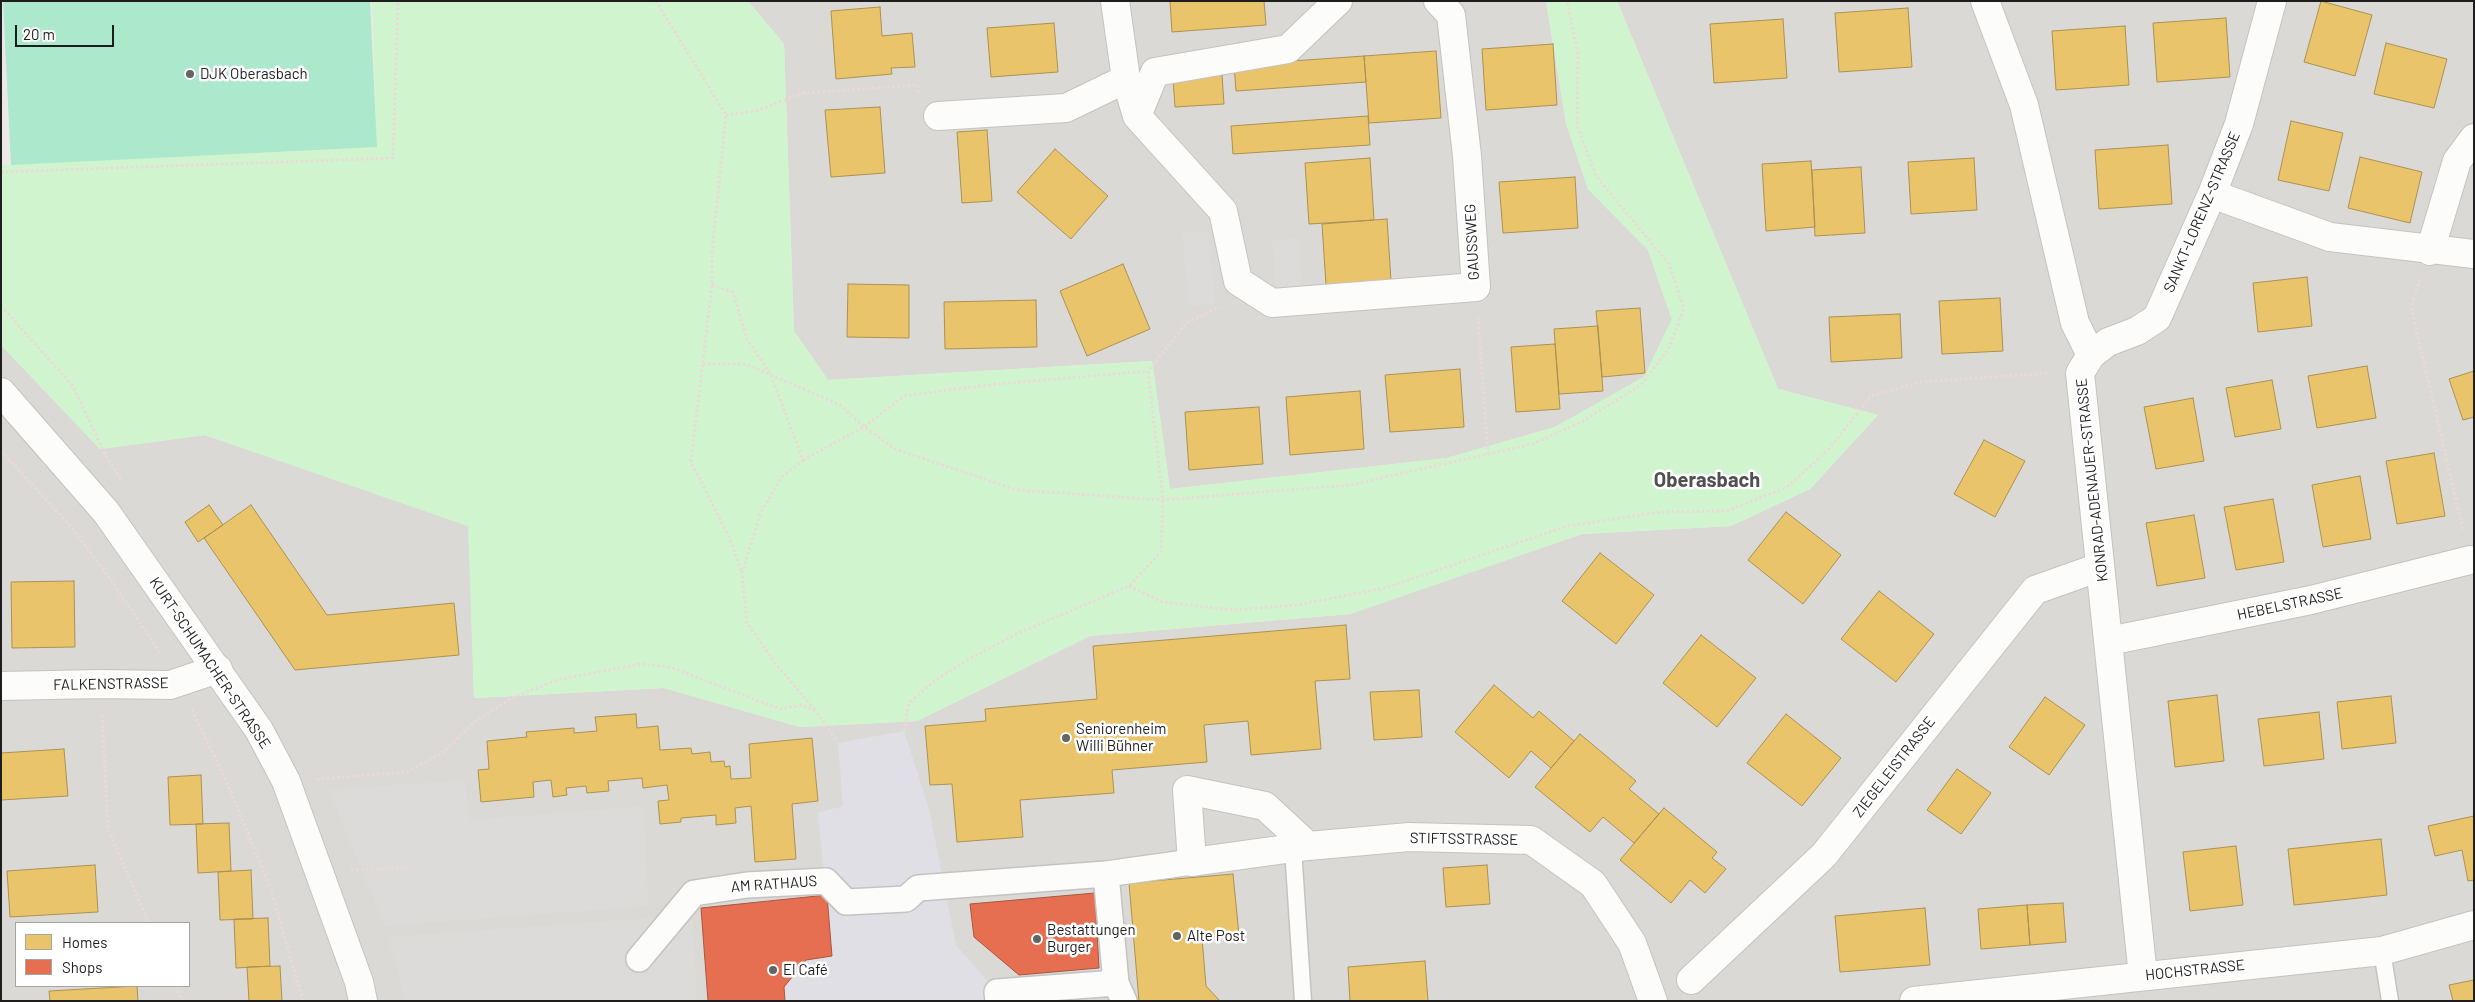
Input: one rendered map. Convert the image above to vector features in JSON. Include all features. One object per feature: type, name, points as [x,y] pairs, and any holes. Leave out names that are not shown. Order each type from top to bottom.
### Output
[{"type":"street","points":[[1116,1],[1126,80],[1137,116],[1223,211],[1238,281]]},
{"type":"street","points":[[1137,116],[1155,72],[1288,50],[1338,1]]},
{"type":"street","name":"GAUSSWEG","points":[[1238,281],[1272,303],[1476,287],[1467,156],[1451,14],[1438,1]]},
{"type":"street","name":"KONRAD-ADENAUER-STRASSE","points":[[1985,1],[2024,105],[2085,364],[2100,568],[2143,976]]},
{"type":"street","name":"SANKT-LORENZ-STRASSE","points":[[2085,364],[2108,342],[2137,331],[2157,318],[2212,194],[2239,124],[2272,1]]},
{"type":"street","points":[[938,116],[1066,108],[1126,80]]},
{"type":"street","points":[[2430,251],[2457,161],[2474,138]]},
{"type":"street","points":[[2212,194],[2330,237],[2430,251],[2474,254]]},
{"type":"street","name":"KURT-SCHUMACHER-STRASSE","points":[[1,392],[106,512],[259,730],[286,781],[358,982],[363,1001]]},
{"type":"street","name":"HEBELSTRASSE","points":[[2109,641],[2311,600],[2472,560]]},
{"type":"street","name":"ZIEGELEISTRASSE","points":[[1691,980],[1824,855],[2035,590],[2100,568]]},
{"type":"street","name":"FALKENSTRASSE","points":[[1,686],[100,684],[170,686],[218,669]]},
{"type":"street","points":[[1192,862],[1187,790],[1265,806],[1300,847]]},
{"type":"street","name":"STIFTSSTRASSE","points":[[1192,862],[1300,847],[1409,837],[1531,840],[1593,884],[1632,943],[1653,1001]]},
{"type":"street","name":"AM RATHAUS","points":[[638,959],[694,893],[747,884],[826,881],[846,902],[906,899],[918,888],[1106,874],[1192,862]]},
{"type":"street","points":[[998,1001],[998,992],[1120,992],[1106,874]]},
{"type":"street","name":"HOCHSTRASSE","points":[[1914,1001],[2382,951],[2474,925]]},
{"type":"lane","points":[[1300,847],[1303,1001]]},
{"type":"lane","points":[[2382,951],[2390,1001]]},
{"type":"path","points":[[1,172],[393,158],[398,1]]},
{"type":"path","points":[[656,1],[726,114],[712,252],[712,285],[691,462],[729,537],[742,573],[747,623],[775,663],[817,712],[838,743]]},
{"type":"path","points":[[703,364],[746,364],[840,405],[864,427],[895,449],[1017,490],[1163,500],[1350,485],[1533,444],[1583,421],[1641,385],[1668,350],[1684,309],[1669,264],[1596,176],[1576,125],[1578,53],[1567,1]]},
{"type":"path","points":[[726,114],[755,111],[803,93],[917,85],[919,114],[938,116]]},
{"type":"path","points":[[2430,251],[2411,307],[2472,560]]},
{"type":"path","points":[[904,731],[909,703],[933,682],[962,663],[1014,635],[1129,586],[1161,552],[1163,500],[1148,371],[1186,324],[1228,303],[1238,281]]},
{"type":"path","points":[[712,285],[733,292],[747,339],[771,375],[803,460]]},
{"type":"path","points":[[1476,287],[1488,455]]},
{"type":"path","points":[[1,306],[73,386],[105,454],[119,476]]},
{"type":"path","points":[[1129,586],[1162,602],[1232,610],[1298,606],[1385,588],[1567,526],[1661,512],[1727,511],[1787,487],[1829,449],[1871,396],[1920,382],[2085,364]]},
{"type":"path","points":[[742,573],[761,512],[782,477],[803,460],[864,427],[904,396],[986,385],[1148,371]]},
{"type":"path","points":[[1,451],[72,528],[129,606],[179,682],[224,776],[271,889],[303,1001]]},
{"type":"path","points":[[286,781],[406,772],[441,754],[477,720],[512,698],[557,680],[640,664],[670,667],[780,708],[802,705],[817,712]]},
{"type":"path","points":[[100,684],[108,830],[149,922]]},
{"type":"path","points":[[319,872],[410,868]]},
{"type":"path","points":[[176,987],[182,1001]]},
{"type":"shaded area","points":[[748,1],[1546,1],[1566,123],[1588,189],[1648,250],[1672,320],[1644,377],[1555,427],[1447,458],[1170,489],[1152,361],[828,380],[794,331],[784,44]]},
{"type":"shaded area","points":[[1617,1],[2474,1],[2474,1001],[1,1001],[1,345],[100,449],[205,435],[469,526],[474,698],[664,688],[800,727],[917,721],[1090,636],[1350,614],[1582,534],[1731,526],[1810,489],[1878,415],[1778,389]]},
{"type":"shaded area","points":[[1208,231],[1215,304],[1189,306],[1182,233]]},
{"type":"shaded area","points":[[1299,238],[1302,287],[1276,289],[1272,240]]},
{"type":"shaded area","points":[[904,731],[929,809],[956,945],[997,992],[998,1001],[785,1001],[784,987],[806,960],[832,956],[818,813],[843,806],[838,743]]},
{"type":"shaded area","points":[[465,780],[470,820],[644,806],[648,906],[384,926],[329,790]]},
{"type":"shaded area","points":[[692,915],[697,1001],[405,1001],[388,937]]},
{"type":"green space","name":"DJK Oberasbach","points":[[3,1],[370,1],[377,147],[11,165]]},
{"type":"green space","points":[[372,1],[748,1],[784,44],[794,331],[828,380],[1152,361],[1170,489],[1447,458],[1555,427],[1644,377],[1672,319],[1648,250],[1588,189],[1566,123],[1546,1],[1617,1],[1778,389],[1878,415],[1810,489],[1731,526],[1582,534],[1350,614],[1090,636],[917,721],[800,727],[664,688],[474,698],[468,526],[205,435],[100,449],[1,345],[1,165],[377,147]]},
{"type":"building: Homes","points":[[1170,1],[1264,1],[1266,25],[1172,32]]},
{"type":"building: Homes","points":[[2321,1],[2372,15],[2355,76],[2304,62]]},
{"type":"building: Homes","points":[[880,7],[882,36],[912,33],[915,67],[891,68],[892,74],[836,79],[831,11]]},
{"type":"building: Homes","points":[[1908,8],[1912,67],[1839,72],[1835,13]]},
{"type":"building: Homes","points":[[2226,18],[2230,77],[2157,82],[2153,23]]},
{"type":"building: Homes","points":[[1783,19],[1787,78],[1714,83],[1710,24]]},
{"type":"building: Homes","points":[[1054,23],[1058,72],[991,77],[987,28]]},
{"type":"building: Homes","points":[[2125,26],[2129,85],[2056,90],[2052,31]]},
{"type":"building: Homes","points":[[2386,43],[2447,59],[2434,108],[2374,94]]},
{"type":"building: Homes","points":[[1553,44],[1557,105],[1486,110],[1482,49]]},
{"type":"building: Homes","points":[[1436,51],[1441,118],[1369,123],[1364,56]]},
{"type":"building: Homes","points":[[1364,56],[1366,82],[1236,91],[1234,65]]},
{"type":"building: Homes","points":[[1222,75],[1224,104],[1175,107],[1173,79]]},
{"type":"building: Homes","points":[[880,107],[885,173],[831,177],[825,110]]},
{"type":"building: Homes","points":[[1368,116],[1370,145],[1233,154],[1231,126]]},
{"type":"building: Homes","points":[[2291,121],[2343,133],[2329,191],[2278,180]]},
{"type":"building: Homes","points":[[987,130],[992,201],[962,203],[957,132]]},
{"type":"building: Homes","points":[[2168,145],[2172,204],[2099,209],[2095,150]]},
{"type":"building: Homes","points":[[1055,149],[1108,196],[1071,239],[1017,192]]},
{"type":"building: Homes","points":[[2360,157],[2422,172],[2410,223],[2348,208]]},
{"type":"building: Homes","points":[[1370,158],[1374,220],[1309,224],[1305,163]]},
{"type":"building: Homes","points":[[1974,158],[1977,210],[1911,214],[1908,162]]},
{"type":"building: Homes","points":[[1811,161],[1815,227],[1766,231],[1762,164]]},
{"type":"building: Homes","points":[[1861,167],[1865,233],[1815,236],[1812,170]]},
{"type":"building: Homes","points":[[1575,177],[1578,228],[1503,233],[1499,182]]},
{"type":"building: Homes","points":[[1387,219],[1391,281],[1326,285],[1322,224]]},
{"type":"building: Homes","points":[[1123,264],[1150,329],[1087,356],[1060,291]]},
{"type":"building: Homes","points":[[2307,277],[2312,326],[2258,332],[2253,283]]},
{"type":"building: Homes","points":[[848,284],[909,285],[909,338],[847,337]]},
{"type":"building: Homes","points":[[2000,298],[2003,351],[1942,354],[1939,301]]},
{"type":"building: Homes","points":[[1036,300],[1037,347],[945,349],[944,302]]},
{"type":"building: Homes","points":[[1640,308],[1645,373],[1602,377],[1596,311]]},
{"type":"building: Homes","points":[[1900,314],[1902,358],[1831,362],[1829,317]]},
{"type":"building: Homes","points":[[1598,326],[1603,391],[1559,394],[1554,329]]},
{"type":"building: Homes","points":[[1555,344],[1560,409],[1516,412],[1511,347]]},
{"type":"building: Homes","points":[[2367,366],[2376,418],[2317,428],[2308,376]]},
{"type":"building: Homes","points":[[1460,369],[1464,427],[1390,432],[1385,375]]},
{"type":"building: Homes","points":[[2474,371],[2474,417],[2463,420],[2449,379]]},
{"type":"building: Homes","points":[[2272,380],[2281,429],[2235,437],[2226,388]]},
{"type":"building: Homes","points":[[1360,391],[1364,449],[1290,455],[1286,397]]},
{"type":"building: Homes","points":[[2193,398],[2204,461],[2156,469],[2144,407]]},
{"type":"building: Homes","points":[[1259,407],[1263,464],[1189,470],[1185,412]]},
{"type":"building: Homes","points":[[1984,440],[2025,461],[1995,517],[1954,494]]},
{"type":"building: Homes","points":[[2434,453],[2445,516],[2397,524],[2386,461]]},
{"type":"building: Homes","points":[[2360,476],[2371,539],[2323,547],[2312,485]]},
{"type":"building: Homes","points":[[2273,499],[2284,562],[2236,570],[2224,507]]},
{"type":"building: Homes","points":[[209,505],[223,525],[198,542],[185,522]]},
{"type":"building: Homes","points":[[251,505],[327,615],[454,603],[459,655],[295,670],[204,538]]},
{"type":"building: Homes","points":[[1786,512],[1841,555],[1803,604],[1748,560]]},
{"type":"building: Homes","points":[[2194,515],[2205,578],[2157,586],[2146,523]]},
{"type":"building: Homes","points":[[1600,553],[1654,595],[1616,644],[1562,601]]},
{"type":"building: Homes","points":[[74,581],[75,647],[12,648],[11,582]]},
{"type":"building: Homes","points":[[1879,591],[1934,634],[1896,682],[1841,639]]},
{"type":"building: Homes","name":"Seniorenheim Willi Bühner","points":[[1346,625],[1350,679],[1315,681],[1321,749],[1251,755],[1248,721],[1204,725],[1207,762],[1112,770],[1114,793],[1020,800],[1023,837],[957,842],[952,784],[930,785],[925,726],[986,721],[985,709],[1097,699],[1093,646]]},
{"type":"building: Homes","points":[[1701,635],[1756,678],[1717,727],[1663,683]]},
{"type":"building: Homes","points":[[1494,685],[1533,718],[1539,711],[1574,741],[1551,768],[1531,751],[1509,778],[1455,732]]},
{"type":"building: Homes","points":[[1419,690],[1422,737],[1374,740],[1370,692]]},
{"type":"building: Homes","points":[[2217,695],[2224,761],[2175,767],[2168,701]]},
{"type":"building: Homes","points":[[2391,696],[2396,743],[2342,749],[2337,702]]},
{"type":"building: Homes","points":[[2045,697],[2085,725],[2049,775],[2009,747]]},
{"type":"building: Homes","points":[[2319,712],[2324,759],[2264,766],[2258,719]]},
{"type":"building: Homes","points":[[636,714],[637,728],[658,726],[660,750],[691,748],[692,754],[710,752],[711,762],[724,761],[725,767],[730,766],[731,779],[751,778],[749,744],[812,738],[818,801],[792,804],[796,859],[755,862],[751,806],[735,808],[736,823],[716,825],[716,815],[681,818],[681,822],[660,824],[658,801],[669,800],[667,785],[643,788],[642,778],[608,781],[609,791],[587,793],[586,786],[566,788],[567,795],[553,797],[551,780],[533,782],[534,797],[481,802],[478,770],[489,769],[487,741],[527,737],[526,732],[574,728],[574,733],[597,731],[595,717]]},
{"type":"building: Homes","points":[[1786,714],[1841,758],[1802,806],[1747,763]]},
{"type":"building: Homes","points":[[1580,734],[1636,781],[1629,789],[1659,814],[1634,843],[1603,817],[1590,832],[1535,787]]},
{"type":"building: Homes","points":[[64,749],[68,796],[1,800],[1,753]]},
{"type":"building: Homes","points":[[1957,769],[1991,793],[1961,834],[1927,810]]},
{"type":"building: Homes","points":[[201,775],[203,824],[170,825],[168,777]]},
{"type":"building: Homes","points":[[1664,808],[1717,852],[1712,858],[1726,869],[1705,893],[1690,880],[1671,903],[1620,860]]},
{"type":"building: Homes","points":[[2474,816],[2474,880],[2468,881],[2462,850],[2435,856],[2428,826]]},
{"type":"building: Homes","points":[[229,823],[231,871],[198,873],[196,824]]},
{"type":"building: Homes","points":[[2381,839],[2387,895],[2294,905],[2288,849]]},
{"type":"building: Homes","points":[[2236,846],[2243,905],[2190,911],[2183,852]]},
{"type":"building: Homes","points":[[95,865],[98,912],[10,917],[7,871]]},
{"type":"building: Homes","points":[[1487,865],[1490,904],[1446,907],[1443,868]]},
{"type":"building: Homes","points":[[251,870],[253,919],[220,920],[218,872]]},
{"type":"building: Homes","name":"Alte Post","points":[[1233,874],[1239,935],[1202,938],[1206,986],[1220,1001],[1139,1001],[1129,883]]},
{"type":"building: Homes","points":[[2063,903],[2066,942],[2030,945],[2027,905]]},
{"type":"building: Homes","points":[[2027,905],[2030,945],[1981,949],[1978,909]]},
{"type":"building: Homes","points":[[1925,908],[1930,965],[1840,972],[1835,916]]},
{"type":"building: Homes","points":[[268,918],[270,966],[236,968],[234,919]]},
{"type":"building: Homes","points":[[1425,961],[1428,1001],[1350,1001],[1348,967]]},
{"type":"building: Homes","points":[[280,966],[282,1001],[249,1001],[247,967]]},
{"type":"building: Homes","points":[[2474,980],[2474,1001],[2453,1001],[2449,985]]},
{"type":"building: Homes","points":[[137,987],[138,1001],[50,1001],[49,991]]},
{"type":"building: Shops","points":[[1095,893],[1099,968],[1019,975],[974,937],[970,904]]},
{"type":"building: Shops","points":[[827,895],[832,956],[806,960],[784,987],[785,1001],[708,1001],[701,908]]},
{"type":"place","name":"DJK Oberasbach","points":[[190,74]]},
{"type":"place","name":"Seniorenheim Willi Bühner","points":[[1066,738]]},
{"type":"place","name":"Alte Post","points":[[1177,936]]},
{"type":"place","name":"Bestattungen Burger","points":[[1037,939]]},
{"type":"place","name":"El Café","points":[[773,970]]},
{"type":"district","name":"Oberasbach","points":[[1707,480]]}]
